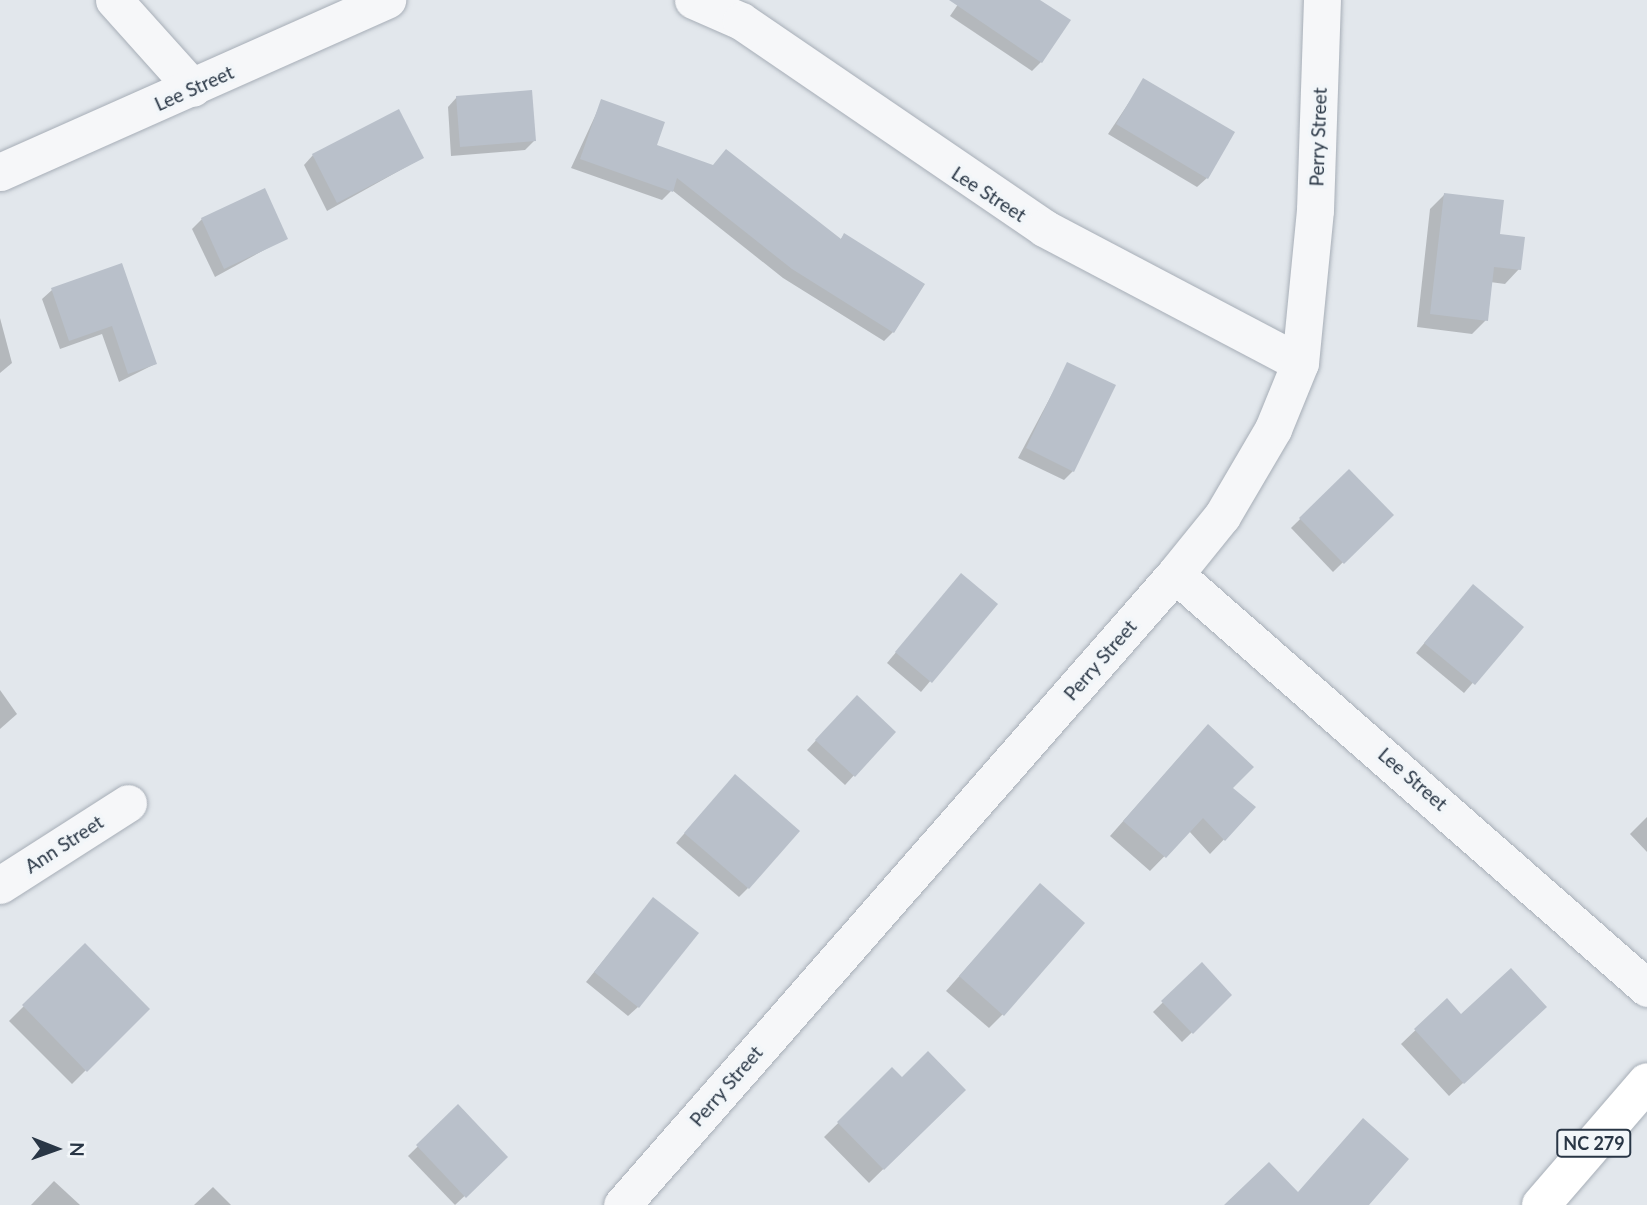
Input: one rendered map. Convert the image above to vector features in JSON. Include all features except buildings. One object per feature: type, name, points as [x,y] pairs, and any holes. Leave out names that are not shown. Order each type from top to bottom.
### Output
[{"type":"main road","name":"NC 279","points":[[1541,1205],[1647,1082]]},
{"type":"street","points":[[114,0],[193,88]]},
{"type":"street","name":"Lee Street","points":[[0,172],[387,0]]},
{"type":"street","name":"Lee Street","points":[[694,0],[741,21],[1044,228],[1300,363]]},
{"type":"street","name":"Perry Street","points":[[622,1205],[1175,574],[1222,516],[1260,450],[1300,363],[1315,210],[1322,0]]},
{"type":"street","name":"Lee Street","points":[[1175,574],[1647,988]]},
{"type":"street","name":"Ann Street","points":[[0,885],[128,803]]}]
